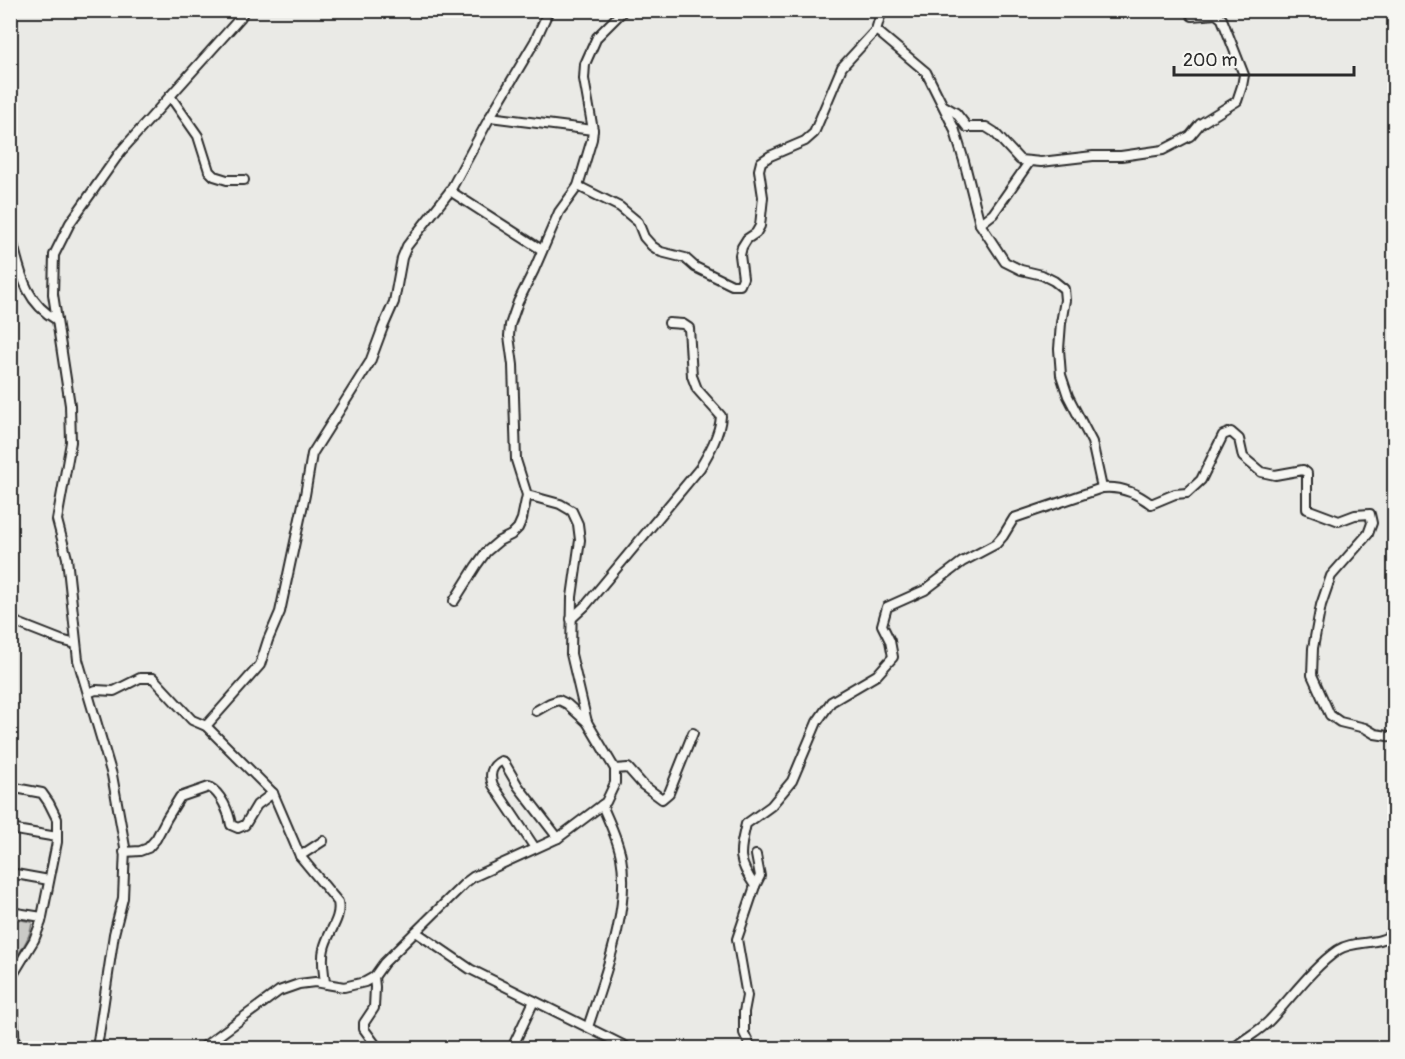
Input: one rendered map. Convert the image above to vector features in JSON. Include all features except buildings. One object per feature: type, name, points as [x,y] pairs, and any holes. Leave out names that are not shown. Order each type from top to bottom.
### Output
[{"type":"street","points":[[97,1048],[114,934],[123,898],[124,852],[112,775],[78,660],[67,558],[57,520],[70,442],[70,405],[53,294],[54,255],[70,223],[121,151],[241,17],[244,10]]},
{"type":"street","points":[[206,726],[260,665],[280,612],[312,454],[370,362],[394,302],[402,258],[407,246],[450,191],[535,41],[549,10]]},
{"type":"street","points":[[454,601],[486,552],[511,535],[518,528],[522,519],[527,495],[516,460],[510,324],[559,212],[578,186],[592,139],[584,79],[585,64],[597,37],[624,10]]},
{"type":"street","points":[[578,186],[620,207],[638,222],[644,237],[661,252],[685,258],[704,272],[732,285],[740,285],[743,278],[740,255],[742,247],[760,226],[763,197],[759,170],[761,162],[805,141],[814,133],[842,67],[876,30],[882,10]]},
{"type":"street","points":[[944,106],[956,113],[967,127],[986,127],[994,132],[1020,160],[1052,161],[1093,156],[1121,156],[1163,150],[1190,136],[1200,124],[1237,101],[1242,86],[1244,75],[1222,19],[1216,14],[1192,16]]},
{"type":"street","points":[[876,30],[926,72],[954,128],[980,224],[1005,262],[1021,270],[1042,275],[1064,289],[1065,300],[1059,349],[1061,375],[1068,396],[1092,442],[1102,488]]},
{"type":"street","points":[[170,96],[198,136],[209,171],[214,176],[227,180],[244,180]]},
{"type":"street","points":[[490,117],[592,130]]},
{"type":"street","points":[[980,224],[993,214],[1030,162]]},
{"type":"street","points":[[450,191],[542,250]]},
{"type":"street","points":[[10,233],[26,287],[37,305],[57,320]]},
{"type":"street","points":[[571,619],[586,605],[700,468],[708,456],[720,424],[721,416],[697,389],[692,376],[689,328],[683,324],[669,323]]},
{"type":"street","points":[[755,886],[746,873],[739,852],[746,825],[771,806],[792,781],[817,722],[831,702],[877,675],[893,657],[890,641],[882,625],[887,607],[925,590],[962,562],[996,544],[1014,518],[1102,488],[1113,487],[1140,495],[1151,504],[1175,494],[1187,493],[1201,480],[1223,435],[1231,432],[1239,439],[1243,458],[1261,472],[1275,475],[1302,470],[1307,473],[1307,509],[1339,521],[1355,514],[1370,514],[1372,523],[1368,534],[1331,576],[1321,606],[1313,648],[1312,675],[1330,715],[1340,722],[1365,728],[1375,734],[1395,737]]},
{"type":"street","points":[[527,495],[560,504],[572,511],[578,524],[580,540],[572,597],[571,654],[587,722]]},
{"type":"street","points":[[10,620],[76,644]]},
{"type":"street","points":[[88,693],[96,690],[114,691],[140,678],[153,678],[192,720],[206,726],[273,792],[300,856],[338,902],[339,907],[333,929],[323,950],[325,983]]},
{"type":"street","points":[[202,1048],[279,991],[299,984],[315,982],[344,987],[365,982],[374,977],[384,963],[465,883],[473,877],[558,838],[606,802],[615,783],[615,769],[587,722],[559,700],[536,711]]},
{"type":"street","points":[[615,769],[628,768],[643,785],[662,799],[669,793],[693,733]]},
{"type":"street","points":[[535,848],[507,808],[490,778],[495,764],[501,761],[504,762],[518,786],[558,838]]},
{"type":"street","points":[[124,852],[140,851],[152,844],[180,797],[189,793],[209,787],[215,790],[230,816],[231,825],[237,828],[245,825],[257,805],[273,792]]},
{"type":"street","points":[[10,788],[42,794],[57,819],[57,837],[42,917],[33,940],[11,978],[13,1043]]},
{"type":"street","points":[[588,1027],[614,943],[622,891],[622,860],[602,805]]},
{"type":"street","points":[[10,829],[57,837]]},
{"type":"street","points":[[300,856],[323,841]]},
{"type":"street","points":[[751,1048],[744,1033],[747,996],[737,939],[760,876],[756,855]]},
{"type":"street","points":[[10,873],[49,880]]},
{"type":"street","points":[[10,912],[42,917]]},
{"type":"street","points":[[416,932],[471,969],[628,1048]]},
{"type":"street","points":[[1233,1048],[1268,1023],[1320,965],[1340,949],[1376,941],[1395,932]]},
{"type":"street","points":[[374,977],[374,1008],[364,1023],[364,1029],[378,1048]]},
{"type":"street","points":[[512,1048],[534,1001]]},
{"type":"shaded area","points":[[11,918],[32,922],[27,940],[11,966]]}]
